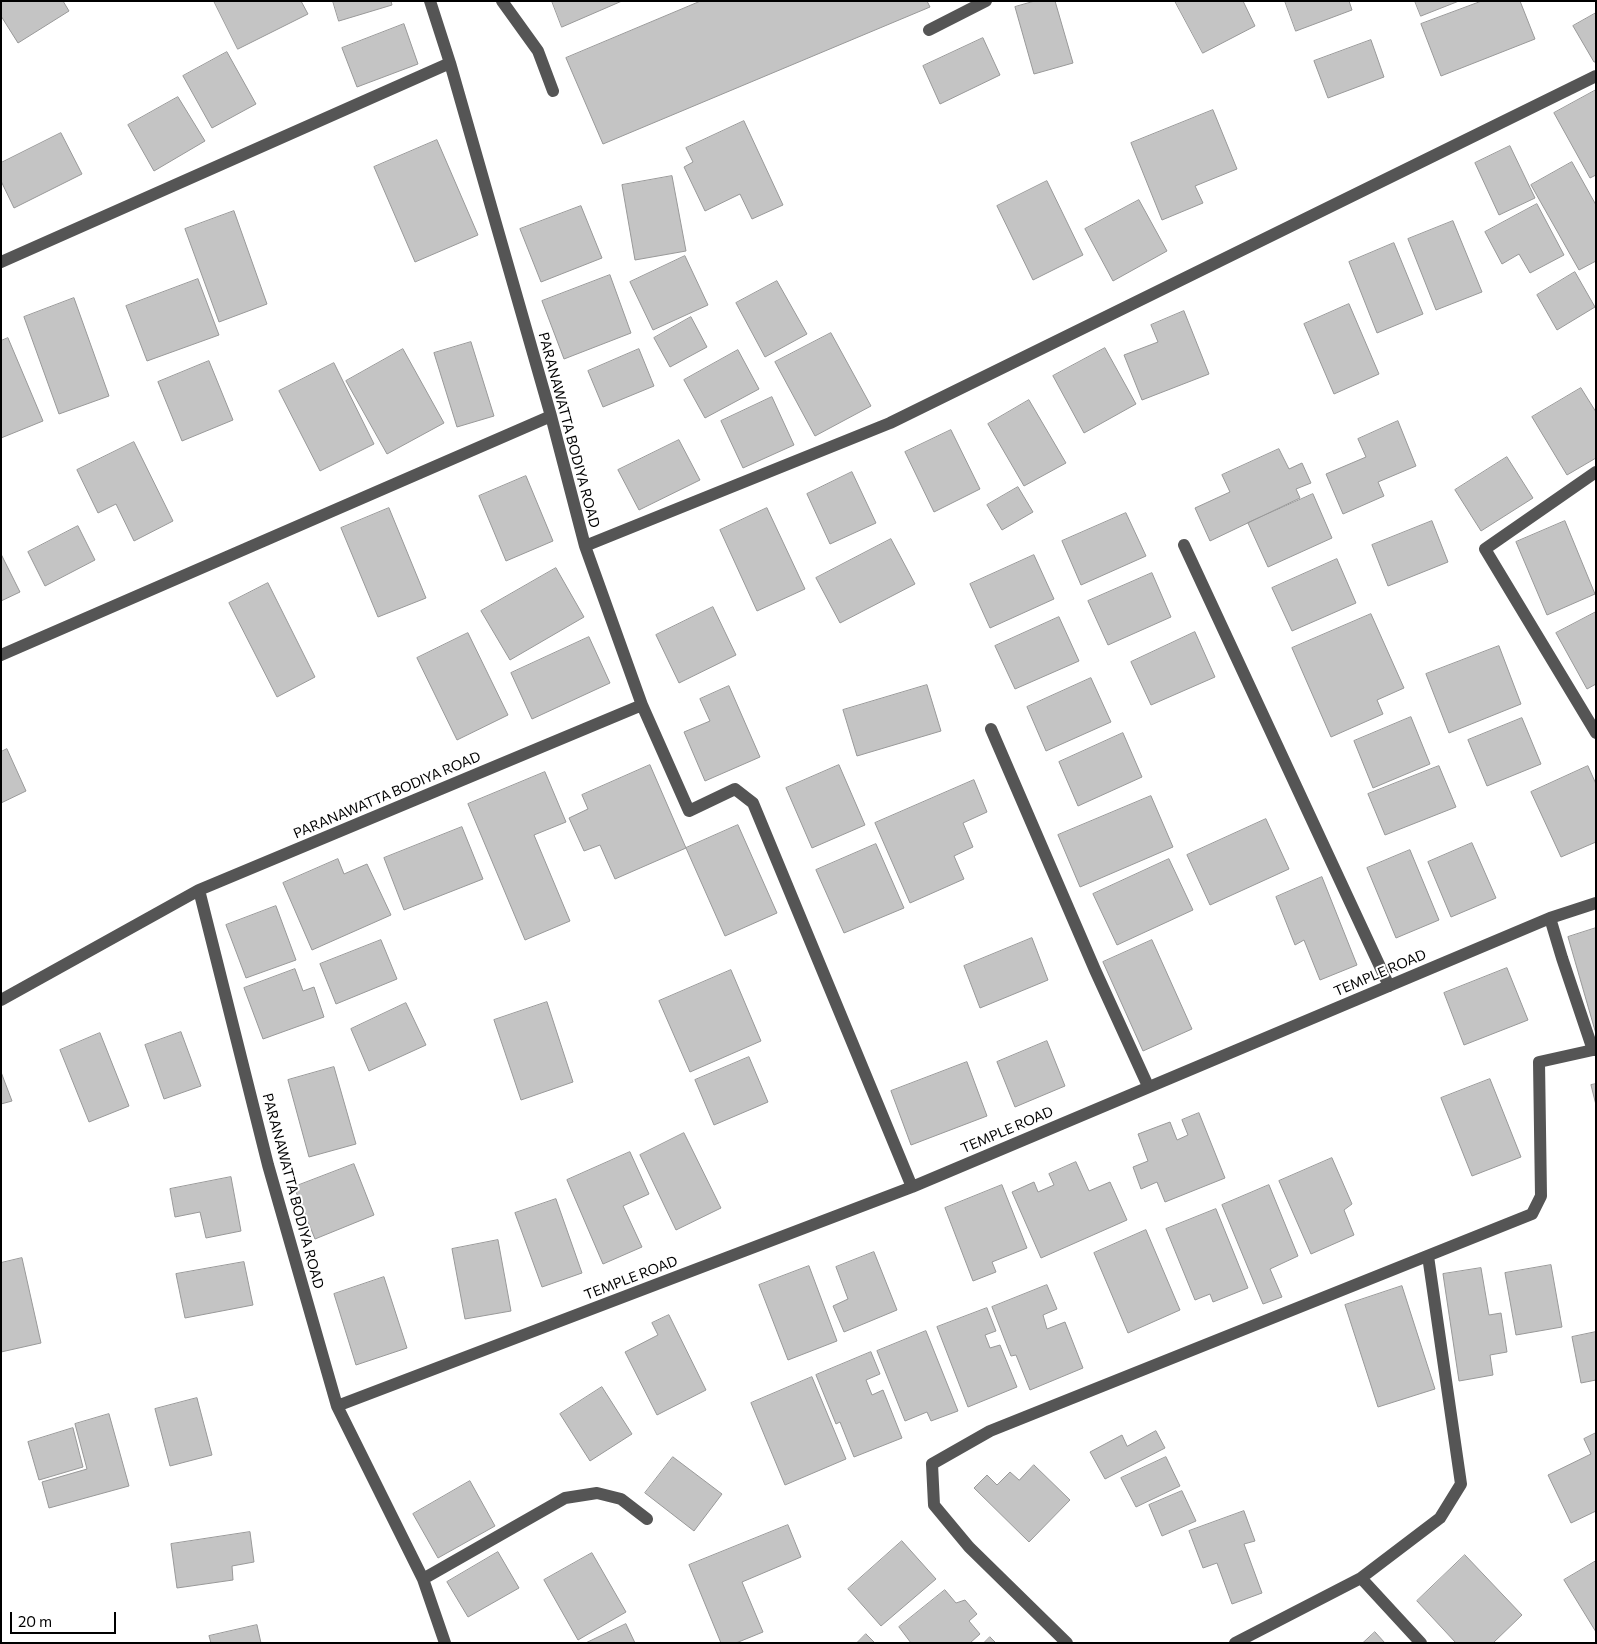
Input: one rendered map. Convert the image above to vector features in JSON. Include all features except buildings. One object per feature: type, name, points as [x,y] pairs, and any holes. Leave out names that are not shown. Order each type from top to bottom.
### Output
[{"type":"street","name":"PARANAWATTA BODIYA ROAD","points":[[430,1],[450,63],[551,416],[585,546],[642,705],[199,890],[268,1165],[338,1406],[423,1579],[445,1643]]},
{"type":"street","points":[[502,1],[538,51],[553,91]]},
{"type":"street","points":[[929,30],[986,1]]},
{"type":"street","points":[[1,262],[450,63]]},
{"type":"street","points":[[585,546],[890,424],[1596,76]]},
{"type":"street","points":[[1,655],[551,416]]},
{"type":"street","points":[[1596,472],[1485,549],[1596,734]]},
{"type":"street","points":[[1184,546],[1389,986]]},
{"type":"street","points":[[642,705],[689,812],[736,789],[754,803],[912,1187]]},
{"type":"street","points":[[991,729],[1095,970],[1148,1086]]},
{"type":"street","points":[[1,1000],[199,890]]},
{"type":"street","name":"TEMPLE ROAD","points":[[338,1406],[912,1187],[1550,918],[1596,902]]},
{"type":"street","points":[[1067,1643],[969,1547],[934,1505],[932,1464],[990,1431],[1532,1214],[1541,1196],[1539,1062],[1594,1050],[1550,918]]},
{"type":"street","points":[[1235,1643],[1360,1578],[1440,1518],[1461,1484],[1428,1256]]},
{"type":"street","points":[[423,1579],[565,1498],[597,1492],[621,1499],[647,1519]]},
{"type":"street","points":[[1360,1578],[1421,1643]]}]
